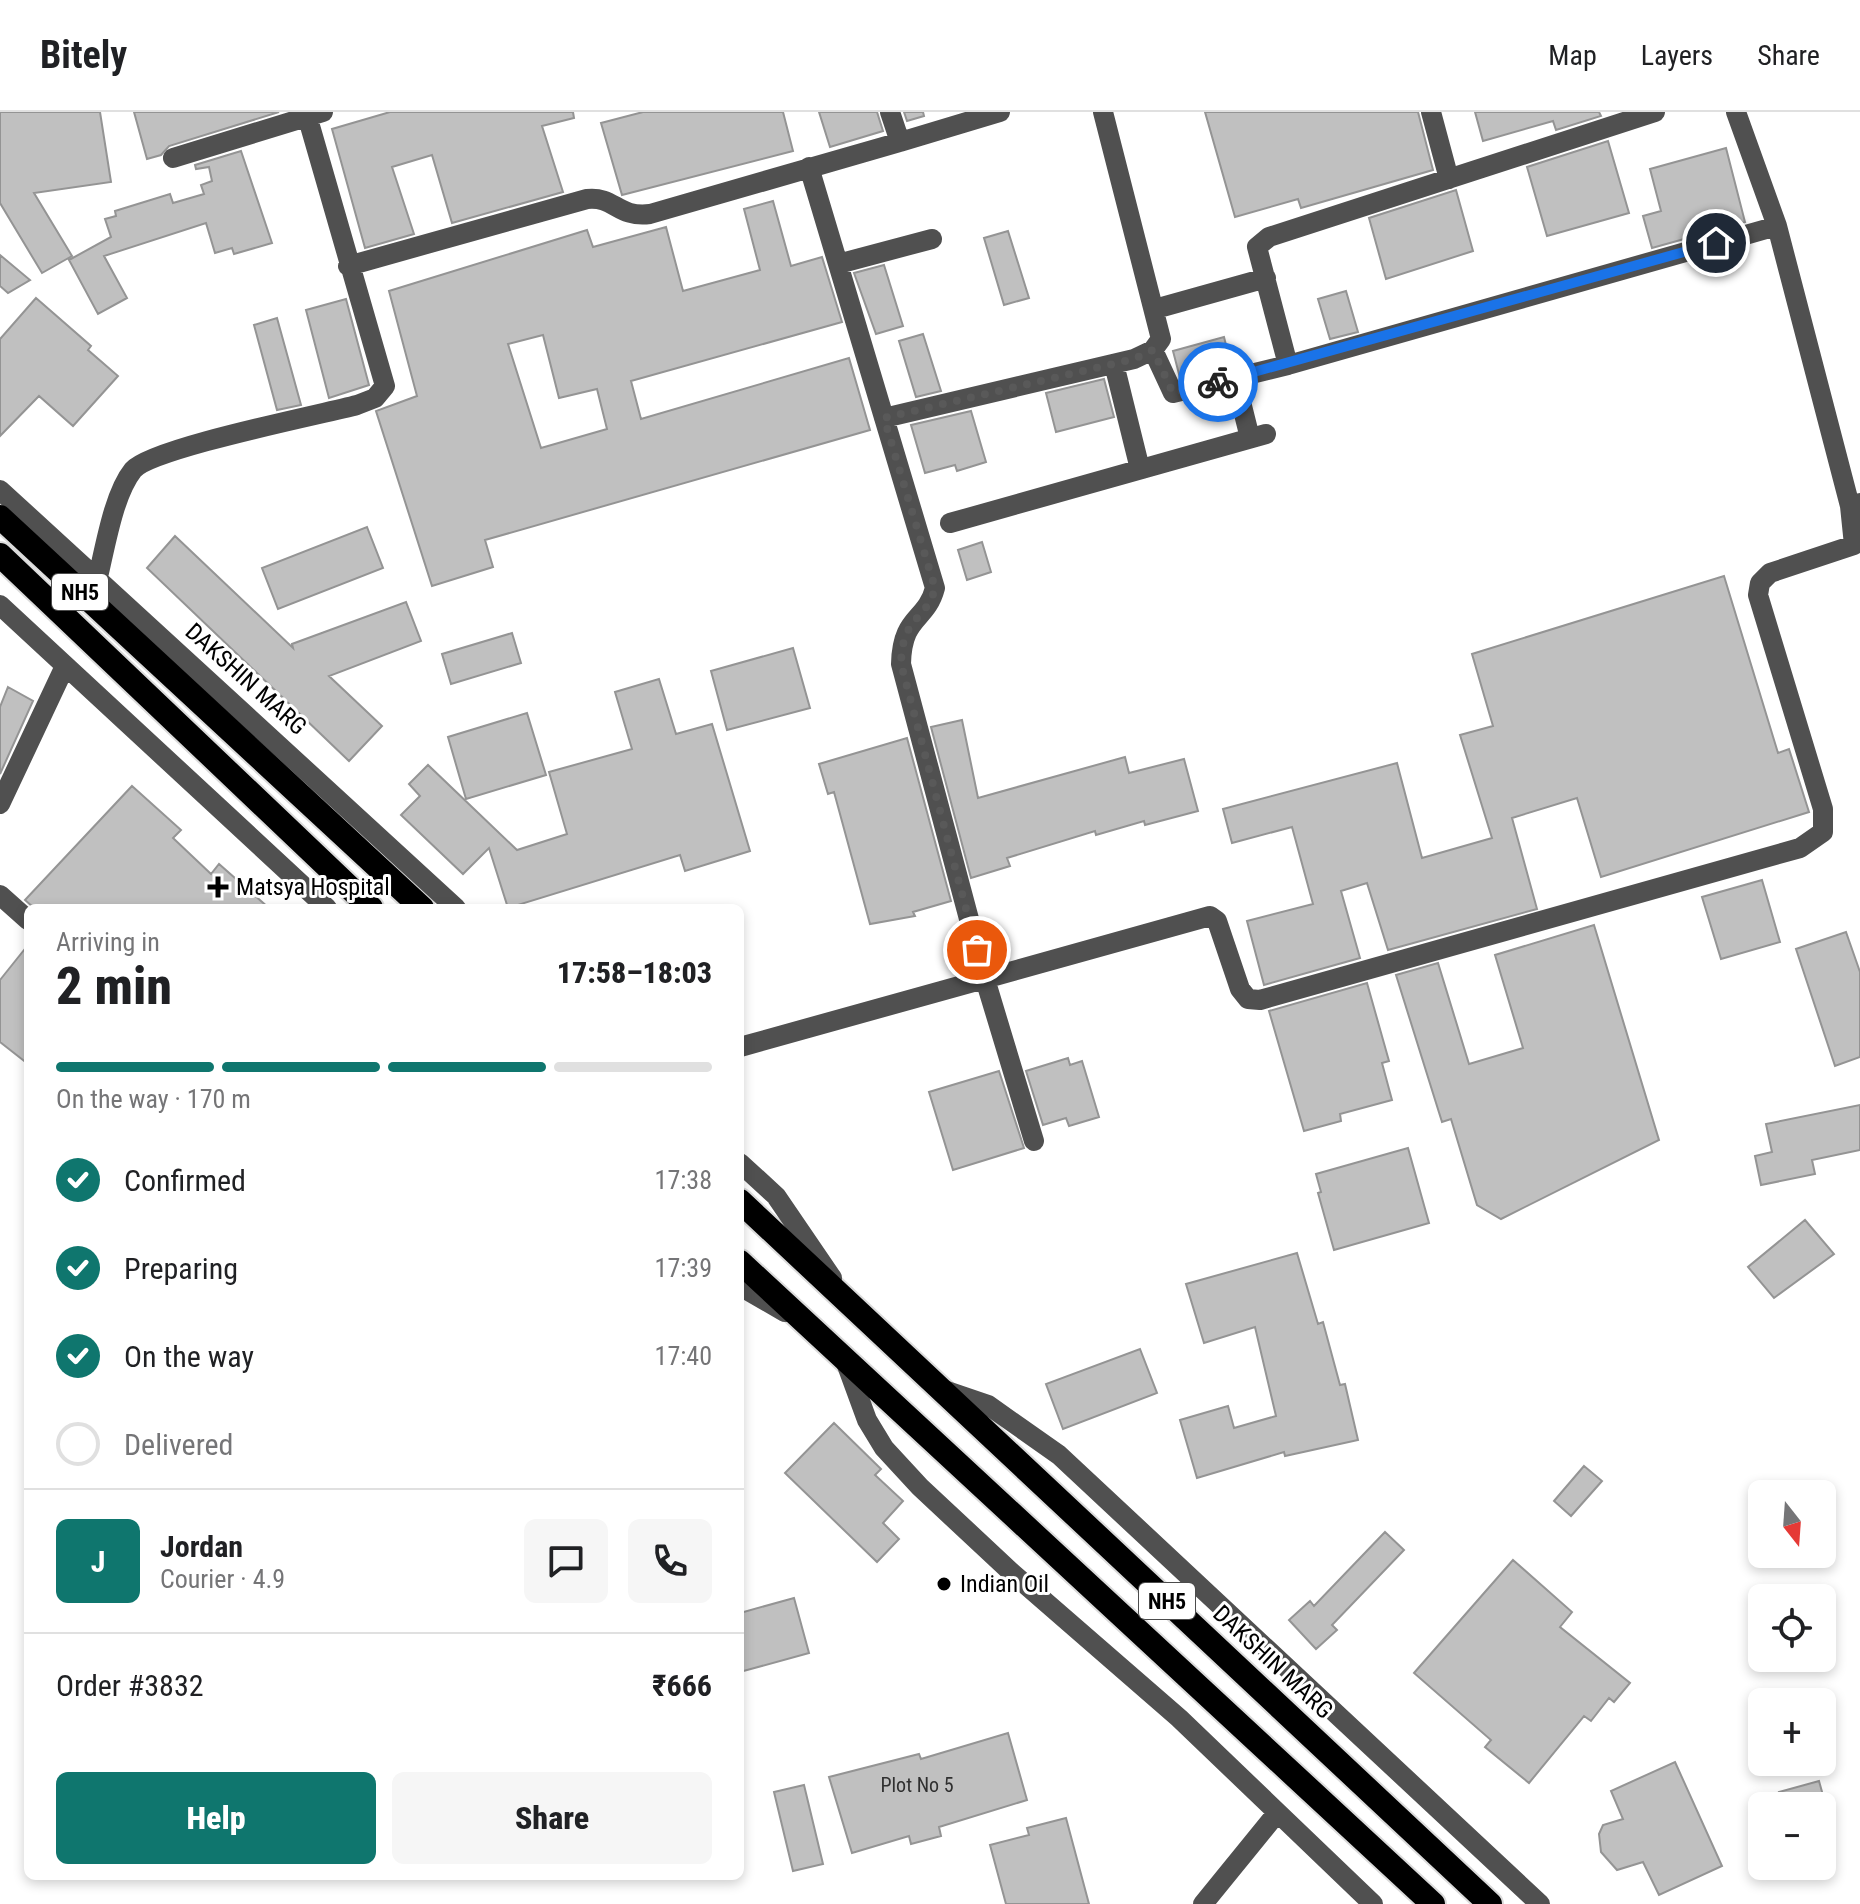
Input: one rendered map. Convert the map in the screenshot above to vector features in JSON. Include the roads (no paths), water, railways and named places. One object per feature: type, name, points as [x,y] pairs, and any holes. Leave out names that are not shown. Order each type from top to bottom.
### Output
[{"type":"highway","name":"DAKSHIN MARG","points":[[0,517],[418,904]]},
{"type":"highway","name":"NH5","points":[[0,555],[367,904]]},
{"type":"highway","name":"DAKSHIN MARG","points":[[744,1205],[1490,1904]]},
{"type":"highway","points":[[744,1266],[803,1322]]},
{"type":"highway","name":"NH5","points":[[803,1322],[1433,1904]]},
{"type":"street","points":[[890,112],[900,142]]},
{"type":"street","points":[[348,266],[587,199],[599,198],[622,213],[634,216],[650,214],[1000,112]]},
{"type":"street","points":[[884,418],[1114,364],[1153,350],[1161,339],[1103,112]]},
{"type":"street","points":[[1431,112],[1449,179]]},
{"type":"street","points":[[1288,365],[1257,247],[1269,237],[1655,112]]},
{"type":"street","points":[[744,1046],[1210,916],[1217,921],[1240,989],[1248,999],[1260,1000],[1800,848],[1823,832],[1823,809],[1758,595],[1760,583],[1770,573],[1854,545],[1855,505],[1777,226],[1736,112]]},
{"type":"street","points":[[97,581],[124,483],[136,466],[167,453],[375,398],[385,386],[348,266],[312,113],[173,158]]},
{"type":"street","points":[[809,167],[935,588],[932,601],[912,621],[902,641],[901,664],[985,979],[1034,1141]]},
{"type":"street","points":[[1153,350],[1173,393],[1288,365],[1777,226]]},
{"type":"street","points":[[838,264],[932,239]]},
{"type":"street","points":[[1155,309],[1266,278]]},
{"type":"street","points":[[1114,364],[1140,469]]},
{"type":"street","points":[[950,523],[1258,436],[1235,378]]},
{"type":"street","name":"DAKSHIN MARG","points":[[0,490],[452,904]]},
{"type":"street","name":"NH5","points":[[0,605],[323,904]]},
{"type":"street","points":[[0,804],[65,666]]},
{"type":"street","points":[[0,895],[24,916]]},
{"type":"street","name":"DAKSHIN MARG","points":[[744,1167],[776,1196],[844,1297]]},
{"type":"street","name":"NH5","points":[[744,1288],[803,1322]]},
{"type":"street","points":[[845,1360],[857,1397],[884,1448],[920,1487],[1011,1572],[1179,1718],[1373,1904]]},
{"type":"street","points":[[941,1389],[988,1405],[1059,1455],[1540,1904]]},
{"type":"street","points":[[1203,1904],[1277,1813]]},
{"type":"place","name":"Matsya Hospital","points":[[218,887]]},
{"type":"place","name":"Indian Oil","points":[[944,1584]]}]
